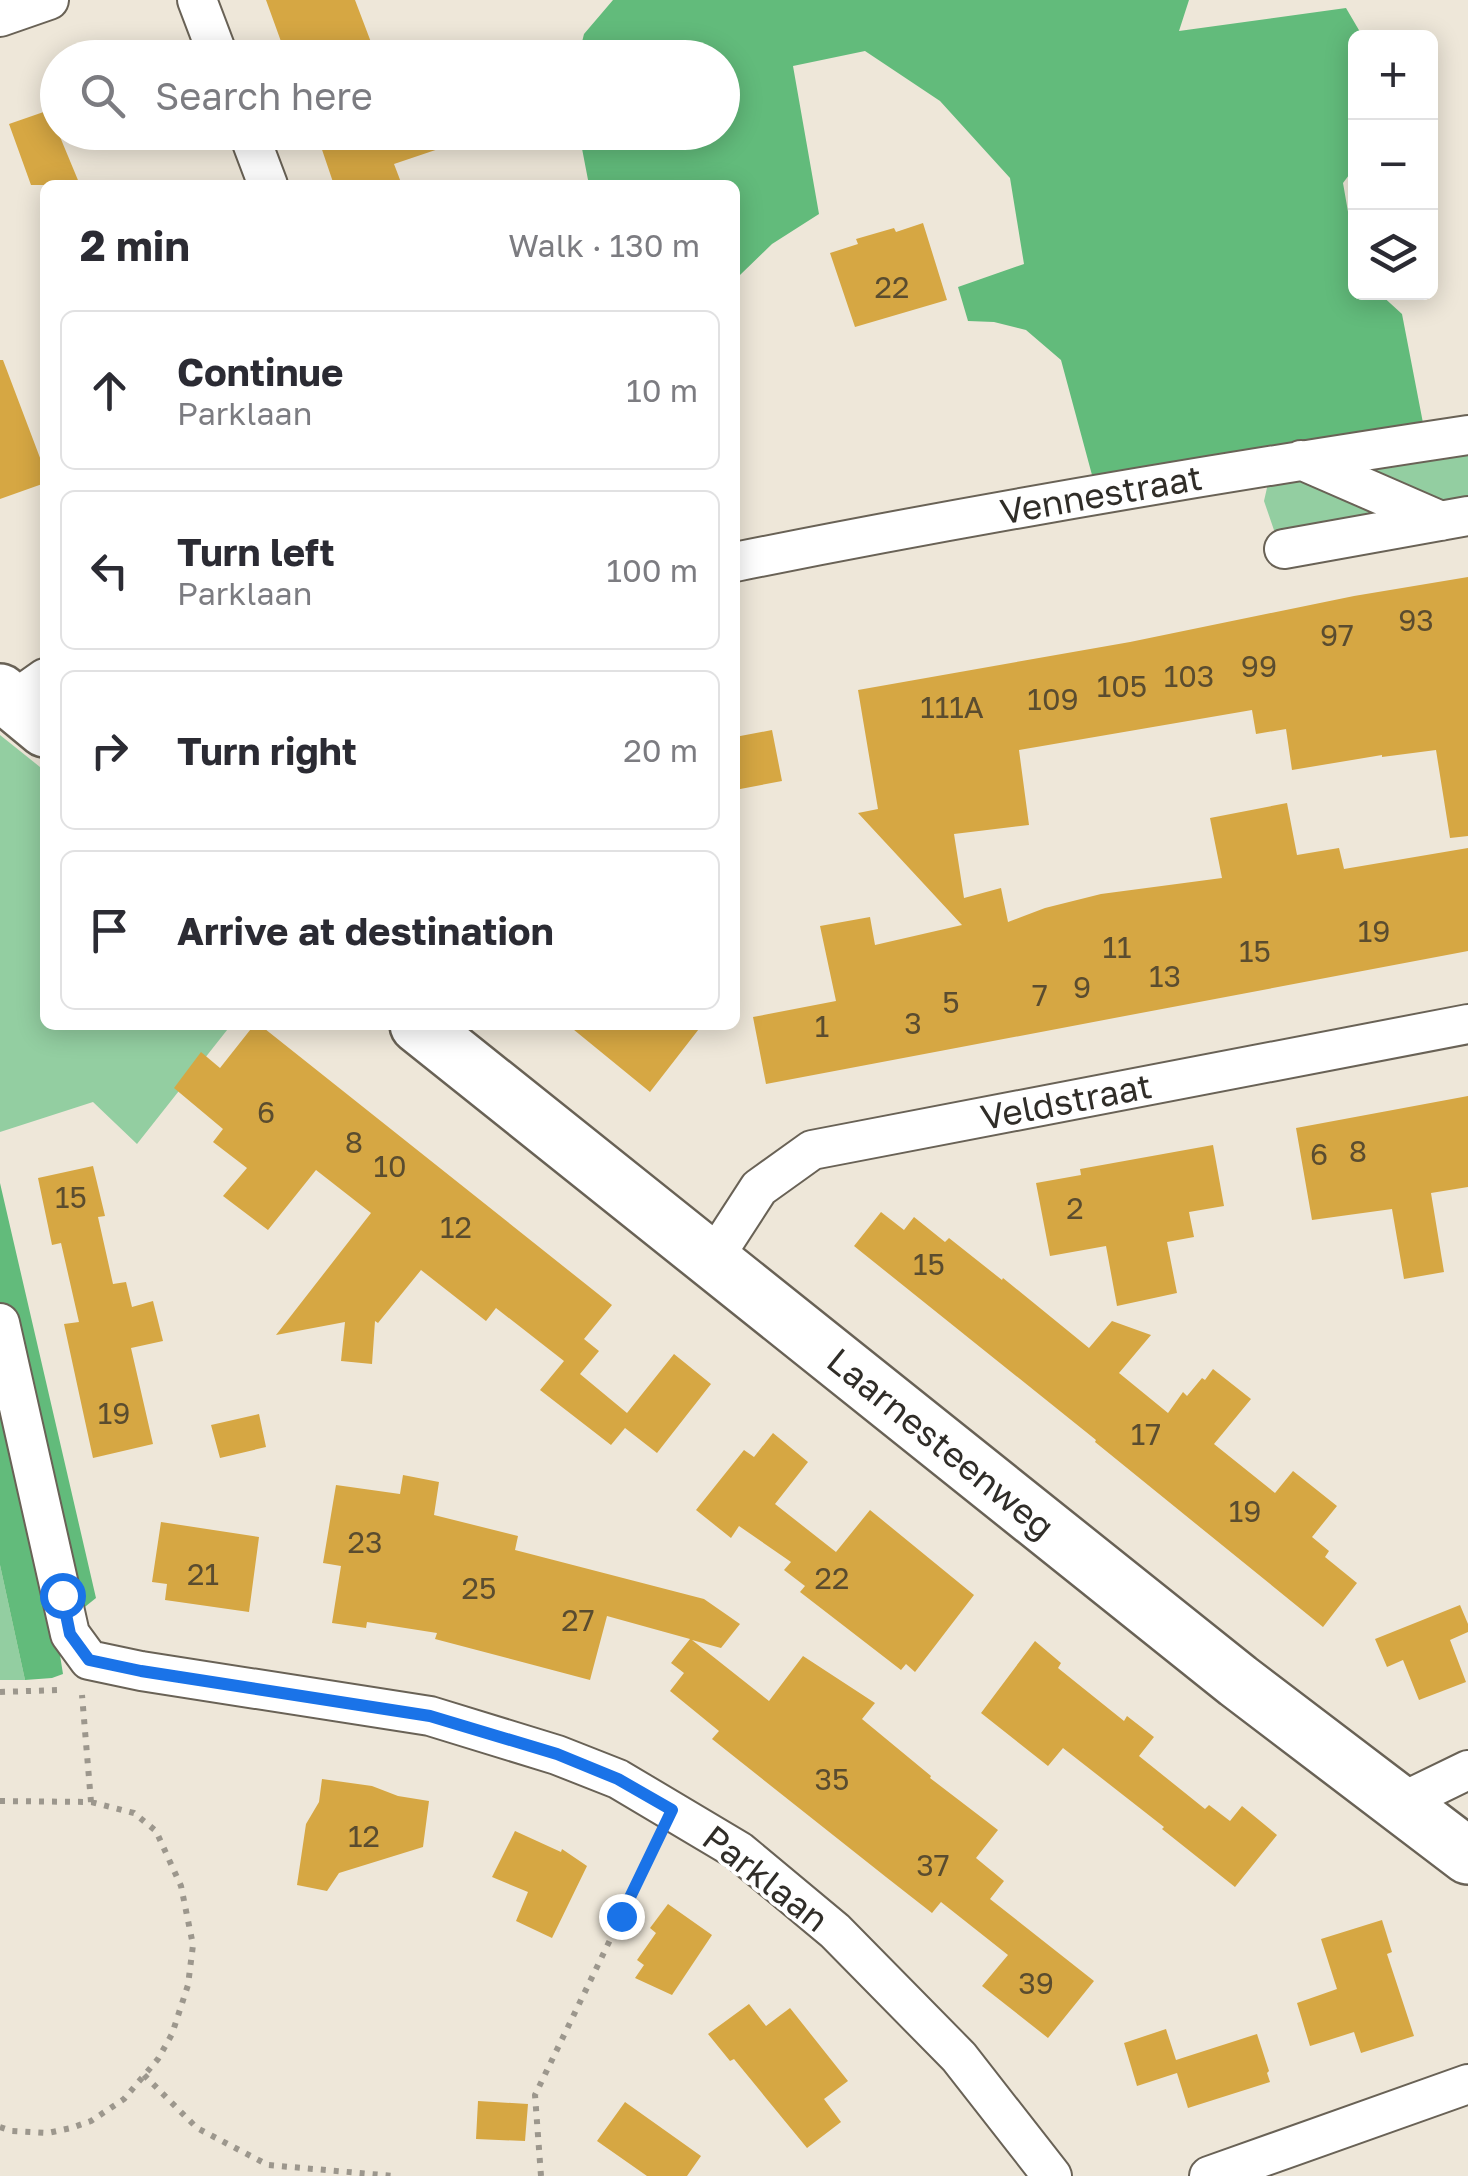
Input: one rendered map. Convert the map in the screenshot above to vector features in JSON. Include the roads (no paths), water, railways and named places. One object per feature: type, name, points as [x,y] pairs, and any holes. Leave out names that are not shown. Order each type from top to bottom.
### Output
[{"type":"street","points":[[0,17],[48,0]]},
{"type":"street","points":[[197,0],[212,40]]},
{"type":"street","points":[[255,150],[266,180]]},
{"type":"street","name":"Vennestraat","points":[[740,561],[884,532],[1468,435]]},
{"type":"street","points":[[1301,460],[1454,518]]},
{"type":"street","points":[[1284,548],[1454,518]]},
{"type":"street","name":"Veldstraat","points":[[713,1259],[760,1188],[812,1150],[1468,1024]]},
{"type":"street","name":"Laarnesteenweg","points":[[424,1030],[1238,1682],[1468,1856]]},
{"type":"street","name":"Parklaan","points":[[0,1323],[70,1634],[89,1660],[430,1716],[557,1754],[618,1779],[739,1851],[835,1931],[959,2057],[1052,2176]]},
{"type":"street","points":[[1400,1803],[1468,1770]]},
{"type":"street","points":[[1222,2174],[1468,2084]]}]
